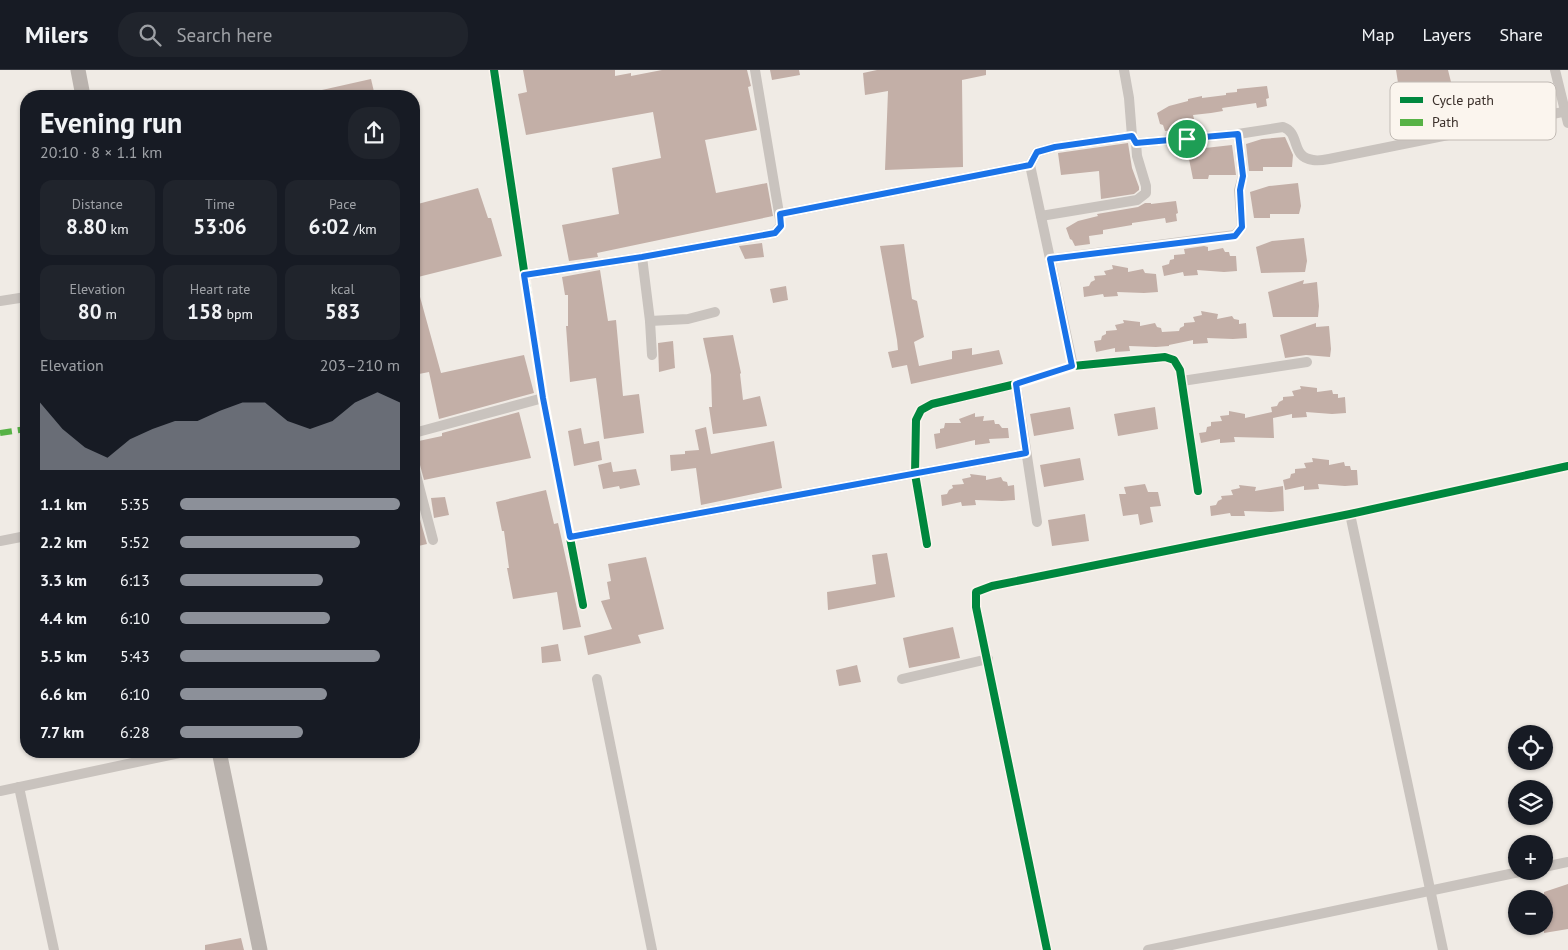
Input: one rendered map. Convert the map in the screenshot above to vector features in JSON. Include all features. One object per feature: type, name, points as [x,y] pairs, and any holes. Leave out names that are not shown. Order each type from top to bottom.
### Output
[{"type":"main road","points":[[78,70],[82,90]]},
{"type":"main road","points":[[220,758],[260,950]]},
{"type":"street","points":[[494,70],[543,398],[583,605]]},
{"type":"street","points":[[524,275],[642,257],[775,233],[781,226],[780,214],[755,70]]},
{"type":"street","points":[[1041,216],[1137,200],[1146,193],[1146,186],[1134,140],[1124,70]]},
{"type":"street","points":[[1556,70],[1567,111],[1568,123]]},
{"type":"street","points":[[1072,366],[1030,165],[1037,152],[1134,140],[1238,134],[1283,127],[1289,129],[1293,134],[1299,153],[1304,158],[1314,160],[1329,160],[1426,140]]},
{"type":"street","points":[[1050,259],[1235,236],[1242,227],[1240,190],[1243,176],[1238,134]]},
{"type":"street","points":[[780,214],[1030,165]]},
{"type":"street","points":[[642,257],[652,355]]},
{"type":"street","points":[[0,301],[20,298]]},
{"type":"street","points":[[650,321],[688,319],[715,312]]},
{"type":"street","points":[[927,544],[915,474],[916,420],[921,410],[932,404],[1016,384],[1072,366],[1165,357],[1174,360],[1180,370],[1198,491]]},
{"type":"street","points":[[1182,381],[1307,362]]},
{"type":"street","points":[[1016,384],[1036,522]]},
{"type":"street","points":[[420,431],[543,398]]},
{"type":"street","points":[[570,537],[1026,453]]},
{"type":"street","points":[[1047,950],[976,607],[976,592],[992,586],[1350,514],[1568,466]]},
{"type":"street","points":[[420,490],[433,540]]},
{"type":"street","points":[[1350,514],[1443,950]]},
{"type":"street","points":[[0,541],[20,537]]},
{"type":"street","points":[[902,679],[988,659]]},
{"type":"street","points":[[597,680],[652,950]]},
{"type":"street","points":[[0,791],[156,758]]},
{"type":"street","points":[[19,787],[54,950]]},
{"type":"street","points":[[1553,865],[1568,862]]},
{"type":"street","points":[[1148,950],[1508,874]]},
{"type":"building","points":[[523,70],[615,70],[615,76],[631,73],[631,76],[662,70],[747,70],[751,86],[748,87],[757,130],[705,140],[716,193],[767,183],[773,216],[597,253],[598,257],[569,261],[562,225],[619,214],[612,168],[661,158],[653,112],[526,135],[518,94],[527,92]]},
{"type":"building","points":[[770,70],[799,70],[800,75],[772,80]]},
{"type":"building","points":[[877,70],[986,70],[986,75],[962,80],[963,167],[885,170],[888,91],[865,95],[863,73]]},
{"type":"building","points":[[1396,70],[1448,70],[1451,82],[1398,82]]},
{"type":"building","points":[[371,79],[374,90],[322,90]]},
{"type":"building","points":[[1267,86],[1269,98],[1266,99],[1267,106],[1257,108],[1256,103],[1222,108],[1223,111],[1193,115],[1194,119],[1180,121],[1181,129],[1165,131],[1163,125],[1160,124],[1157,113],[1169,106],[1188,101],[1188,99],[1202,96],[1202,98],[1226,95],[1226,93],[1237,92],[1237,89]]},
{"type":"building","points":[[1285,137],[1293,155],[1292,167],[1263,167],[1263,171],[1249,171],[1246,144],[1262,139]]},
{"type":"building","points":[[1128,143],[1132,168],[1139,187],[1139,190],[1134,194],[1101,199],[1099,171],[1061,175],[1058,153]]},
{"type":"building","points":[[1232,145],[1236,175],[1209,175],[1208,179],[1193,179],[1188,154],[1205,148]]},
{"type":"building","points":[[1298,183],[1301,206],[1299,214],[1270,214],[1270,218],[1254,218],[1250,192],[1269,186]]},
{"type":"building","points":[[478,188],[488,218],[491,218],[502,256],[420,276],[420,203]]},
{"type":"building","points":[[1176,201],[1177,221],[1166,223],[1165,218],[1103,230],[1103,234],[1089,236],[1090,244],[1075,246],[1066,228],[1078,221],[1098,216],[1097,214],[1138,207],[1145,203]]},
{"type":"building","points":[[1304,238],[1307,261],[1305,272],[1261,273],[1256,247],[1272,241]]},
{"type":"building","points":[[762,243],[764,257],[745,259],[739,246]]},
{"type":"building","points":[[904,244],[912,299],[917,301],[924,337],[914,342],[919,366],[952,359],[952,351],[972,348],[972,355],[999,350],[1003,364],[911,384],[907,365],[892,368],[888,352],[898,350],[880,246]]},
{"type":"building","points":[[1208,247],[1208,251],[1223,248],[1225,252],[1229,252],[1230,256],[1236,256],[1237,271],[1197,270],[1198,275],[1184,276],[1183,272],[1164,276],[1162,266],[1169,264],[1170,260],[1174,259],[1174,255],[1185,254],[1184,249]]},
{"type":"building","points":[[1112,265],[1128,268],[1128,272],[1143,269],[1145,273],[1156,274],[1158,292],[1117,292],[1118,296],[1104,297],[1103,294],[1084,297],[1083,287],[1089,286],[1095,280],[1094,276],[1106,275],[1104,271],[1113,269]]},
{"type":"building","points":[[600,270],[608,321],[616,320],[623,396],[639,394],[644,433],[604,439],[596,378],[570,382],[566,326],[568,326],[568,295],[565,295],[562,277]]},
{"type":"building","points":[[1304,280],[1303,284],[1317,282],[1318,317],[1273,317],[1268,292]]},
{"type":"building","points":[[786,286],[788,300],[773,303],[770,289]]},
{"type":"building","points":[[420,297],[441,373],[524,355],[534,393],[439,419],[429,372],[420,374]]},
{"type":"building","points":[[1201,311],[1218,314],[1217,319],[1232,316],[1234,319],[1239,320],[1239,324],[1246,323],[1247,338],[1207,338],[1208,343],[1193,344],[1193,340],[1169,346],[1129,346],[1130,351],[1115,352],[1115,348],[1096,352],[1094,341],[1101,340],[1106,331],[1117,330],[1115,325],[1124,323],[1123,320],[1140,322],[1140,326],[1155,323],[1157,327],[1161,328],[1162,332],[1179,331],[1184,326],[1184,323],[1195,322],[1193,317],[1202,315]]},
{"type":"building","points":[[1316,323],[1316,327],[1329,326],[1330,357],[1306,355],[1285,358],[1280,335]]},
{"type":"building","points":[[733,335],[741,373],[743,400],[760,396],[767,426],[713,434],[709,407],[712,407],[711,375],[703,338]]},
{"type":"building","points":[[673,341],[675,368],[659,372],[658,343]]},
{"type":"building","points":[[1300,386],[1317,388],[1317,392],[1332,390],[1333,394],[1338,394],[1338,398],[1345,397],[1346,413],[1306,412],[1307,417],[1292,418],[1292,414],[1273,418],[1274,438],[1234,437],[1235,442],[1220,443],[1220,439],[1201,443],[1199,433],[1206,432],[1207,427],[1211,426],[1211,422],[1222,421],[1220,416],[1229,415],[1229,411],[1245,414],[1245,418],[1272,412],[1271,407],[1277,406],[1283,400],[1283,397],[1294,396],[1292,391],[1301,389]]},
{"type":"building","points":[[1070,407],[1074,429],[1034,436],[1030,414]]},
{"type":"building","points":[[1155,407],[1158,429],[1118,436],[1114,414]]},
{"type":"building","points":[[519,412],[531,458],[424,480],[420,466],[420,441],[442,436],[442,433]]},
{"type":"building","points":[[975,413],[975,417],[984,416],[983,421],[994,420],[995,424],[999,424],[1002,428],[1008,428],[1009,438],[989,439],[990,443],[975,445],[975,440],[936,449],[934,434],[940,433],[940,429],[944,428],[945,423],[961,423],[959,419]]},
{"type":"building","points":[[706,427],[711,454],[774,441],[782,488],[701,505],[696,468],[671,471],[670,455],[685,454],[685,451],[699,450],[695,430]]},
{"type":"building","points":[[581,428],[584,444],[599,441],[602,460],[574,466],[568,431]]},
{"type":"building","points":[[1080,458],[1084,480],[1044,487],[1040,465]]},
{"type":"building","points":[[1312,458],[1329,460],[1329,465],[1344,462],[1345,466],[1350,466],[1351,470],[1357,470],[1358,485],[1318,484],[1319,489],[1304,490],[1304,486],[1285,490],[1283,480],[1290,478],[1291,474],[1295,473],[1295,469],[1306,468],[1304,463],[1313,462]]},
{"type":"building","points":[[611,462],[613,472],[636,469],[640,485],[620,489],[619,486],[603,489],[598,465]]},
{"type":"building","points":[[970,474],[986,476],[986,480],[1001,477],[1003,481],[1007,482],[1008,486],[1014,485],[1015,500],[975,500],[976,505],[962,506],[961,502],[942,506],[941,495],[947,494],[953,488],[952,485],[964,484],[962,479],[971,477]]},
{"type":"building","points":[[1145,484],[1148,492],[1158,492],[1161,506],[1150,507],[1153,522],[1140,525],[1138,514],[1123,516],[1119,494],[1126,494],[1124,487]]},
{"type":"building","points":[[1239,485],[1256,487],[1255,491],[1283,486],[1284,511],[1244,511],[1245,516],[1231,516],[1230,513],[1211,516],[1210,506],[1216,505],[1222,499],[1221,496],[1233,495],[1231,490],[1240,488]]},
{"type":"building","points":[[546,490],[554,524],[558,523],[581,627],[563,630],[557,592],[513,599],[507,568],[509,568],[504,531],[502,531],[496,502]]},
{"type":"building","points":[[445,497],[449,515],[434,518],[431,498]]},
{"type":"building","points":[[1085,514],[1089,541],[1052,546],[1048,520]]},
{"type":"building","points":[[420,520],[427,544],[420,546]]},
{"type":"building","points":[[887,553],[895,597],[828,610],[827,592],[876,584],[872,555]]},
{"type":"building","points":[[646,557],[664,629],[638,635],[641,643],[588,655],[584,636],[612,629],[601,601],[610,599],[607,582],[611,581],[608,564]]},
{"type":"building","points":[[953,627],[960,658],[909,668],[903,638]]},
{"type":"building","points":[[558,644],[561,661],[542,663],[541,647]]},
{"type":"building","points":[[857,665],[861,682],[839,686],[836,670]]},
{"type":"building","points":[[1568,884],[1568,929],[1553,932],[1553,890],[1550,890]]},
{"type":"building","points":[[241,938],[244,950],[205,950],[205,945]]},
{"type":"marked path","points":[[0,433],[20,430]]},
{"type":"cycle path","points":[[494,70],[543,398],[583,605]]},
{"type":"cycle path","points":[[927,544],[915,474],[916,420],[921,410],[932,404],[1016,384],[1073,366],[1165,357],[1174,360],[1180,370],[1198,491]]},
{"type":"cycle path","points":[[1047,950],[976,607],[976,592],[992,586],[1350,514],[1568,466]]},
{"type":"route","points":[[1238,134],[1243,176],[1240,190],[1242,227],[1235,236],[1050,259],[1072,366],[1016,384],[1026,453],[570,537],[543,398],[524,275],[642,257],[775,233],[781,226],[780,214],[1030,165],[1037,152],[1055,147],[1132,136],[1136,143],[1187,139],[1238,134]]}]
